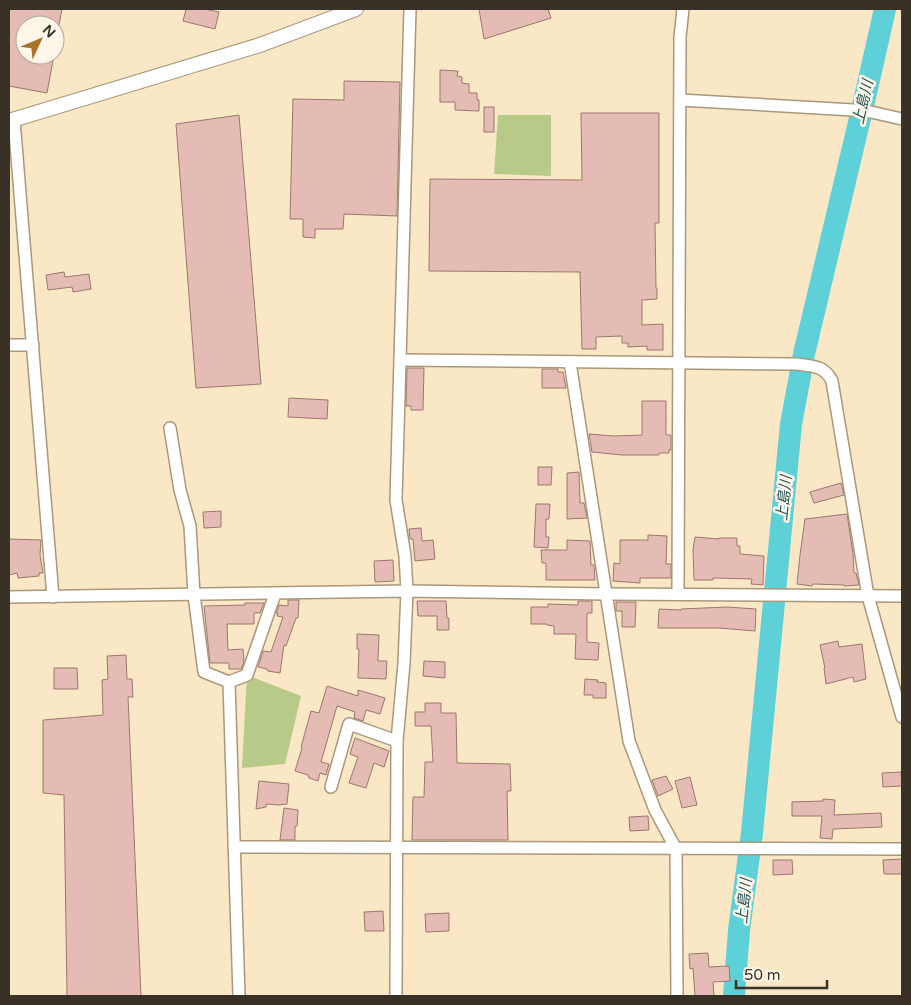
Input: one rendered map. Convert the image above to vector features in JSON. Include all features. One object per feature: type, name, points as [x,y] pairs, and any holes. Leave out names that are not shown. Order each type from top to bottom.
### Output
[{"type":"street","points":[[53,597],[12,120],[260,45],[356,9]]},
{"type":"street","points":[[396,996],[397,741],[404,663],[407,591],[405,556],[396,500],[410,9]]},
{"type":"street","points":[[678,594],[680,37],[683,9]]},
{"type":"street","points":[[680,100],[853,110],[902,119]]},
{"type":"street","points":[[9,345],[32,345]]},
{"type":"street","points":[[400,360],[796,364],[818,367],[828,374],[832,381],[868,596],[902,717]]},
{"type":"street","points":[[570,362],[629,741],[655,810],[676,849],[677,996]]},
{"type":"street","points":[[170,428],[180,490],[190,526],[194,594],[204,672],[229,682],[247,675],[275,594]]},
{"type":"street","points":[[9,598],[407,591],[902,596]]},
{"type":"street","points":[[229,682],[239,996]]},
{"type":"street","points":[[331,787],[349,724],[397,741]]},
{"type":"street","points":[[234,847],[902,849]]},
{"type":"green space","points":[[498,115],[551,115],[551,176],[494,174]]},
{"type":"green space","points":[[247,675],[301,696],[285,764],[242,768]]},
{"type":"building","points":[[9,9],[62,9],[61,15],[15,15],[15,65],[52,65],[47,93],[9,86]]},
{"type":"building","points":[[186,9],[204,9],[219,12],[215,29],[183,21]]},
{"type":"building","points":[[479,9],[548,9],[551,18],[484,39]]},
{"type":"building","points":[[440,70],[458,71],[457,76],[462,77],[462,83],[469,84],[469,93],[477,93],[479,111],[455,110],[455,102],[440,102]]},
{"type":"building","points":[[344,81],[400,82],[397,216],[344,214],[343,229],[315,229],[315,238],[303,237],[303,219],[290,219],[293,99],[344,100]]},
{"type":"building","points":[[484,107],[494,107],[494,132],[484,132]]},
{"type":"building","points":[[581,113],[659,113],[659,223],[655,223],[657,299],[642,300],[642,325],[663,324],[663,350],[647,350],[647,346],[628,347],[628,343],[622,343],[622,336],[596,337],[596,349],[582,349],[580,272],[429,271],[430,179],[582,180]]},
{"type":"building","points":[[239,115],[261,384],[196,388],[176,124]]},
{"type":"building","points":[[64,272],[65,277],[89,274],[91,289],[73,292],[72,287],[48,290],[46,275]]},
{"type":"building","points":[[407,368],[424,368],[423,410],[411,410],[411,406],[406,406]]},
{"type":"building","points":[[542,369],[558,369],[558,372],[563,372],[566,388],[542,388]]},
{"type":"building","points":[[289,398],[328,400],[327,419],[288,417]]},
{"type":"building","points":[[642,401],[666,401],[666,435],[671,435],[671,450],[669,450],[669,453],[659,453],[659,455],[622,455],[592,452],[589,434],[614,436],[642,435]]},
{"type":"building","points":[[538,467],[552,467],[551,485],[538,485]]},
{"type":"building","points":[[579,472],[580,503],[584,503],[587,518],[567,519],[567,473]]},
{"type":"building","points":[[841,483],[844,495],[814,503],[810,492]]},
{"type":"building","points":[[536,504],[550,504],[549,519],[546,519],[546,537],[549,537],[548,548],[534,547]]},
{"type":"building","points":[[221,511],[221,527],[204,528],[203,512]]},
{"type":"building","points":[[847,514],[854,573],[856,573],[859,585],[813,584],[812,586],[797,584],[805,519]]},
{"type":"building","points":[[421,528],[422,541],[433,540],[435,559],[415,561],[413,539],[410,539],[409,529]]},
{"type":"building","points":[[648,535],[667,536],[666,564],[671,564],[671,578],[640,578],[640,583],[613,581],[614,563],[620,564],[620,540],[648,540]]},
{"type":"building","points":[[695,537],[737,538],[740,554],[764,556],[763,585],[751,584],[752,579],[713,578],[713,580],[694,580],[693,550]]},
{"type":"building","points":[[9,539],[41,540],[40,555],[43,573],[39,573],[39,576],[18,578],[17,573],[9,575]]},
{"type":"building","points":[[567,540],[590,541],[591,565],[594,565],[595,580],[546,580],[546,563],[542,563],[541,550],[567,550]]},
{"type":"building","points":[[393,560],[394,581],[375,582],[374,561]]},
{"type":"building","points":[[288,600],[299,600],[298,618],[296,618],[286,646],[284,645],[280,673],[268,671],[258,667],[263,651],[271,652],[283,617],[277,616],[278,613],[276,613],[279,605],[288,606]]},
{"type":"building","points":[[417,601],[446,601],[449,630],[437,630],[437,616],[418,616]]},
{"type":"building","points":[[578,601],[592,601],[592,613],[587,613],[587,642],[599,643],[598,660],[575,659],[576,634],[554,634],[554,626],[531,624],[531,607],[548,607],[548,604],[578,605]]},
{"type":"building","points":[[616,602],[636,602],[635,627],[622,627],[622,611],[616,611]]},
{"type":"building","points":[[245,603],[264,603],[260,613],[254,613],[254,624],[227,624],[228,650],[243,649],[244,662],[241,669],[229,669],[229,663],[210,663],[204,606],[245,605]]},
{"type":"building","points":[[727,607],[756,609],[755,631],[719,628],[658,628],[659,609],[681,610]]},
{"type":"building","points":[[357,634],[379,635],[378,661],[387,661],[386,679],[358,678],[359,649],[357,649]]},
{"type":"building","points":[[838,641],[839,647],[862,644],[866,679],[854,682],[853,677],[826,684],[820,645]]},
{"type":"building","points":[[126,655],[127,679],[132,679],[133,697],[128,697],[141,996],[67,996],[64,795],[43,793],[43,720],[103,715],[102,680],[108,679],[107,656]]},
{"type":"building","points":[[424,661],[445,662],[445,678],[423,676]]},
{"type":"building","points":[[54,668],[77,668],[78,689],[54,689]]},
{"type":"building","points":[[585,679],[606,683],[606,698],[593,698],[593,695],[584,695]]},
{"type":"building","points":[[327,686],[358,696],[358,690],[385,698],[380,714],[366,710],[363,721],[354,718],[355,712],[337,706],[321,762],[329,764],[326,775],[320,773],[318,781],[309,778],[308,775],[295,771],[311,711],[319,713]]},
{"type":"building","points":[[425,703],[441,703],[441,713],[456,713],[457,763],[510,764],[511,791],[507,791],[508,840],[412,840],[413,797],[424,797],[425,762],[433,762],[431,726],[415,726],[415,712],[425,712]]},
{"type":"building","points":[[355,738],[389,751],[384,767],[374,763],[366,788],[349,783],[358,757],[350,754]]},
{"type":"building","points":[[901,772],[902,786],[883,787],[882,773]]},
{"type":"building","points":[[666,776],[673,789],[658,796],[652,780]]},
{"type":"building","points":[[690,777],[697,805],[682,808],[675,781]]},
{"type":"building","points":[[259,781],[289,784],[287,804],[266,804],[266,807],[256,809]]},
{"type":"building","points":[[823,799],[835,800],[834,815],[881,813],[882,827],[833,829],[832,839],[820,838],[822,816],[792,816],[792,802],[823,801]]},
{"type":"building","points":[[284,808],[298,810],[295,840],[280,840]]},
{"type":"building","points":[[648,816],[649,830],[630,831],[629,817]]},
{"type":"building","points":[[902,859],[902,874],[884,874],[883,860]]},
{"type":"building","points":[[773,860],[792,860],[793,874],[773,875]]},
{"type":"building","points":[[383,911],[384,931],[365,931],[364,912]]},
{"type":"building","points":[[449,913],[449,931],[426,932],[425,914]]},
{"type":"building","points":[[708,953],[709,967],[729,966],[730,981],[713,982],[714,996],[695,996],[693,968],[690,969],[689,954]]},
{"type":"waterway","name":"上島川","points":[[734,996],[739,930],[752,833],[791,424],[804,354],[885,9]]}]
